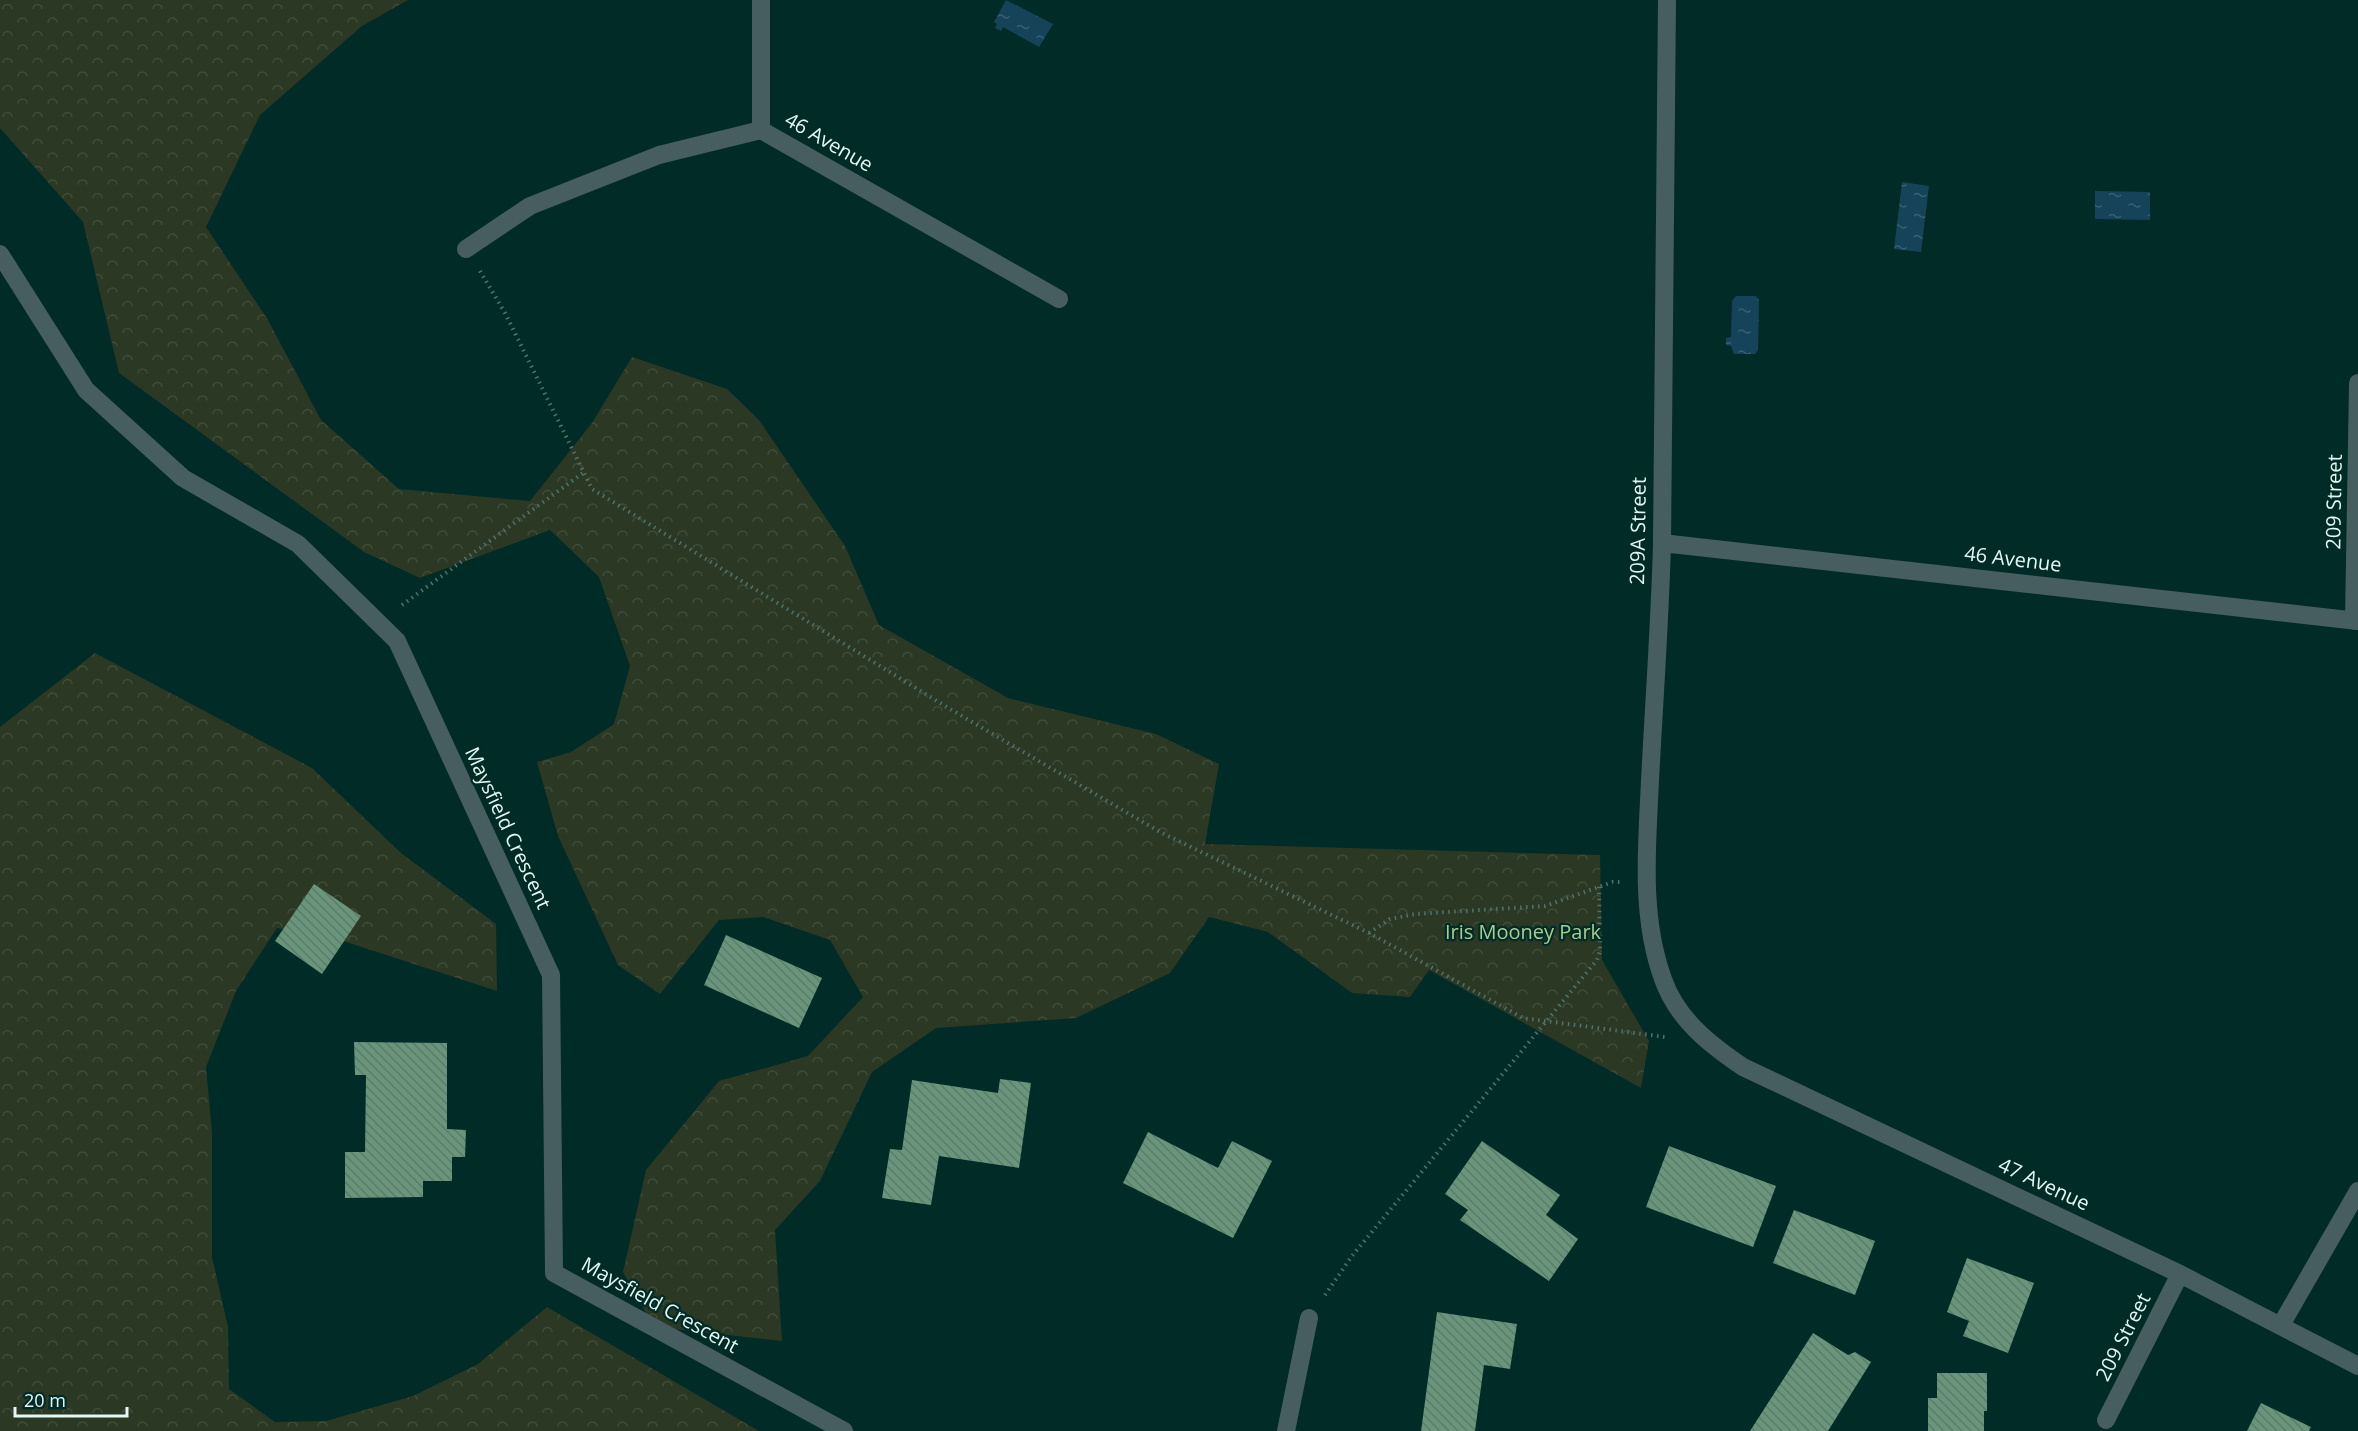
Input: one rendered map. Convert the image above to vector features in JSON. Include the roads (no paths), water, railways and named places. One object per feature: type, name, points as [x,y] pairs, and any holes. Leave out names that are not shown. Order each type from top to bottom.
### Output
[{"type":"street","points":[[761,0],[761,130]]},
{"type":"street","name":"209A Street","points":[[1667,0],[1662,543],[1647,850],[1648,881],[1655,949],[1663,979],[1678,1010],[1710,1044]]},
{"type":"street","name":"46 Avenue","points":[[466,249],[530,206],[659,155],[761,130],[1059,299]]},
{"type":"street","name":"Maysfield Crescent","points":[[0,254],[86,390],[183,478],[298,544],[397,641],[551,975],[554,1273],[844,1431]]},
{"type":"street","name":"209 Street","points":[[2356,621],[2358,383]]},
{"type":"street","name":"46 Avenue","points":[[1662,543],[2356,621]]},
{"type":"street","name":"47 Avenue","points":[[1710,1044],[1743,1067],[2180,1274],[2358,1366]]},
{"type":"street","points":[[2281,1325],[2358,1191]]},
{"type":"street","name":"209 Street","points":[[2106,1420],[2180,1274]]},
{"type":"street","points":[[1286,1431],[1309,1318]]},
{"type":"water","points":[[1006,0],[1053,24],[1039,47],[1003,27],[1001,31],[995,28],[997,24],[994,22]]},
{"type":"water","points":[[1902,182],[1929,186],[1921,252],[1894,249]]},
{"type":"water","points":[[2095,191],[2150,192],[2150,220],[2095,219]]},
{"type":"water","points":[[1736,296],[1756,296],[1759,300],[1758,350],[1755,354],[1734,354],[1731,346],[1726,345],[1726,338],[1731,337],[1732,301]]},
{"type":"park label","name":"Iris Mooney Park","points":[[1523,932]]}]
